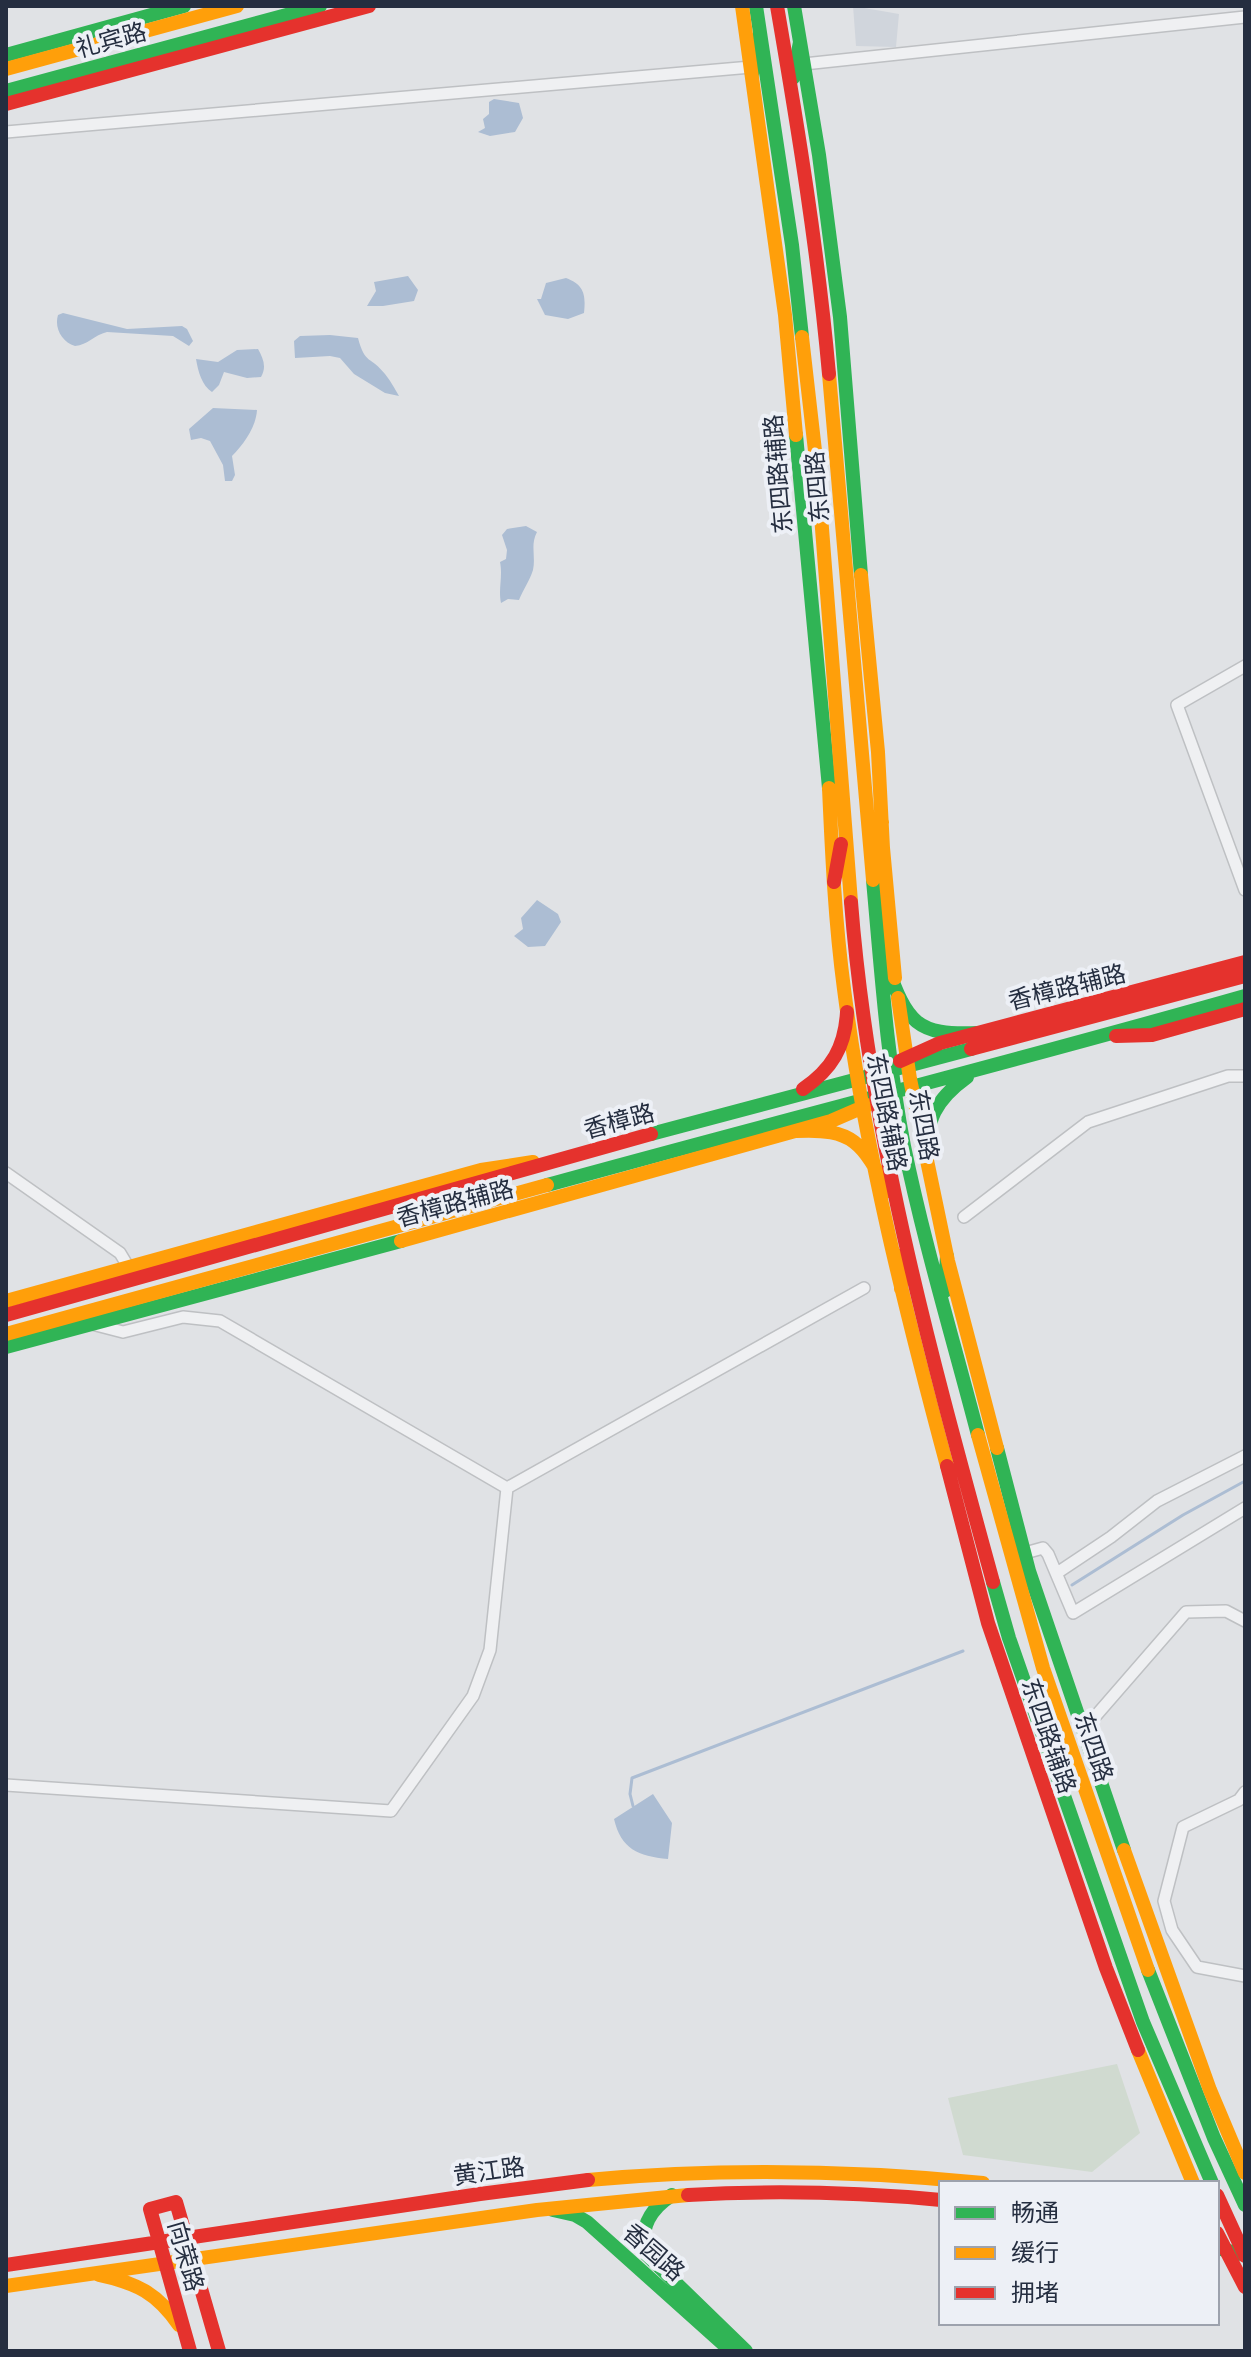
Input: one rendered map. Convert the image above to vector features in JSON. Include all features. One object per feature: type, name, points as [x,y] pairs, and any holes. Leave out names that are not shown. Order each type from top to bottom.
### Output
[{"type":"main road","points":[[6,55],[184,6]]},
{"type":"main road","name":"礼宾路","points":[[6,69],[237,6]]},
{"type":"main road","name":"礼宾路","points":[[6,91],[320,6]]},
{"type":"main road","points":[[6,104],[369,6]]},
{"type":"main road","name":"东四路辅路","points":[[742,6],[787,341],[847,1012],[867,1076]]},
{"type":"main road","name":"东四路","points":[[777,6],[824,314],[878,936],[900,1065],[896,1092],[921,1219],[1008,1549],[1043,1668],[1148,1971],[1214,2138],[1245,2205]]},
{"type":"main road","name":"东四路辅路","points":[[794,6],[819,155],[843,345],[848,435],[873,689],[900,1065],[911,1087],[947,1256],[1046,1626],[1150,1927],[1210,2090],[1245,2173]]},
{"type":"main road","points":[[751,71],[757,10]]},
{"type":"main road","name":"东四路","points":[[757,10],[792,245],[818,477],[868,1101],[1009,1638],[1138,2008],[1211,2181]]},
{"type":"main road","points":[[791,88],[800,42]]},
{"type":"main road","points":[[834,882],[845,822]]},
{"type":"main road","points":[[873,881],[882,822]]},
{"type":"main road","points":[[878,936],[897,995],[907,1014],[923,1028],[947,1034],[978,1033]]},
{"type":"main road","name":"香樟路辅路","points":[[867,1076],[900,1065],[940,1043],[1245,962]]},
{"type":"main road","points":[[900,1065],[1245,976]]},
{"type":"main road","name":"香樟路","points":[[6,1337],[1245,996]]},
{"type":"main road","name":"香樟路","points":[[1100,1037],[1152,1035],[1245,1009]]},
{"type":"main road","points":[[787,1098],[820,1076],[835,1060],[844,1040],[847,1012]]},
{"type":"main road","points":[[926,1159],[927,1129],[942,1097],[959,1082],[989,1067]]},
{"type":"main road","name":"香樟路","points":[[6,1315],[867,1076]]},
{"type":"main road","name":"东四路辅路","points":[[868,1101],[873,1164],[901,1289],[968,1551],[1001,1664],[1106,1968],[1192,2181]]},
{"type":"main road","name":"香樟路辅路","points":[[6,1347],[317,1265],[796,1131],[831,1121],[868,1101]]},
{"type":"main road","points":[[796,1131],[823,1129],[843,1134],[863,1148],[898,1212]]},
{"type":"main road","points":[[6,1301],[481,1170],[561,1159]]},
{"type":"main road","points":[[901,1289],[904,1237]]},
{"type":"main road","points":[[944,1304],[947,1256]]},
{"type":"main road","points":[[6,1337],[36,1339]]},
{"type":"main road","name":"黄江路","points":[[6,2265],[560,2183],[659,2174],[820,2172],[965,2181]]},
{"type":"main road","name":"黄江路","points":[[6,2286],[537,2209],[674,2195],[724,2191],[831,2191],[939,2200]]},
{"type":"main road","name":"香园路","points":[[674,2195],[661,2202],[647,2216],[643,2238],[645,2253],[746,2351]]},
{"type":"main road","points":[[1219,2198],[1239,2232],[1245,2255],[1222,2249]]},
{"type":"main road","name":"向荣路","points":[[190,2351],[150,2209],[176,2202],[219,2351]]},
{"type":"main road","name":"香园路","points":[[537,2209],[562,2211],[587,2222],[731,2351]]},
{"type":"main road","points":[[1219,2230],[1239,2232]]},
{"type":"main road","points":[[1222,2249],[1245,2287]]},
{"type":"main road","points":[[92,2252],[101,2264],[94,2274],[127,2280],[148,2290],[167,2309],[186,2336]]},
{"type":"street","points":[[804,64],[1245,17]]},
{"type":"street","points":[[6,132],[751,71]]},
{"type":"street","points":[[1245,666],[1177,705],[1245,890]]},
{"type":"street","points":[[964,1217],[1088,1122],[1228,1076],[1245,1076]]},
{"type":"street","points":[[6,1173],[120,1253],[129,1268]]},
{"type":"street","points":[[507,1488],[864,1288]]},
{"type":"street","points":[[92,1324],[123,1332],[183,1317],[220,1321],[507,1488]]},
{"type":"street","points":[[1057,1573],[1157,1501],[1245,1456]]},
{"type":"street","points":[[6,1785],[391,1811],[473,1696],[490,1650],[507,1488]]},
{"type":"street","points":[[1025,1553],[1043,1548],[1073,1613],[1245,1508]]},
{"type":"street","points":[[1093,1719],[1186,1612],[1226,1611],[1245,1621]]},
{"type":"street","points":[[1245,1792],[1239,1800],[1183,1827],[1164,1901],[1172,1930],[1197,1967],[1245,1976]]},
{"type":"shaded area","points":[[853,6],[899,14],[896,47],[856,46]]},
{"type":"shaded area","points":[[1117,2064],[1140,2133],[1092,2172],[963,2155],[948,2098]]},
{"type":"water","points":[[494,99],[519,103],[523,118],[515,132],[490,136],[478,132],[485,128],[483,119],[489,114],[489,102]]},
{"type":"water","points":[[408,276],[418,290],[414,301],[367,306],[376,291],[374,282]]},
{"type":"water","points":[[566,278],[582,291],[584,313],[568,319],[545,315],[537,299],[541,299],[546,283]]},
{"type":"water","points":[[63,313],[127,329],[182,326],[193,341],[189,346],[173,336],[107,332],[75,346],[63,338],[58,329],[58,315]]},
{"type":"water","points":[[300,336],[358,338],[366,357],[380,368],[399,396],[385,393],[354,374],[340,358],[295,358],[294,341]]},
{"type":"water","points":[[258,349],[264,366],[261,377],[247,378],[224,372],[219,385],[212,392],[206,386],[196,359],[218,362],[237,350]]},
{"type":"water","points":[[213,408],[257,410],[249,435],[232,456],[235,475],[232,481],[225,481],[223,465],[210,441],[201,438],[191,440],[189,429]]},
{"type":"water","points":[[526,526],[537,532],[533,570],[519,600],[508,599],[501,603],[500,562],[506,559],[507,550],[502,535],[507,529]]},
{"type":"water","points":[[537,900],[558,914],[561,922],[545,946],[528,947],[514,936],[523,929],[521,918]]},
{"type":"water","points":[[653,1794],[672,1823],[668,1859],[648,1856],[632,1849],[621,1837],[614,1819]]},
{"type":"waterway","points":[[1072,1585],[1183,1515],[1245,1481]]},
{"type":"waterway","points":[[633,1806],[630,1794],[632,1778],[963,1651]]},
{"type":"traffic: fast","points":[[6,55],[184,6]]},
{"type":"traffic: fast","points":[[6,91],[320,6]]},
{"type":"traffic: fast","points":[[756,6],[792,245],[802,337]]},
{"type":"traffic: fast","points":[[794,6],[819,155],[840,317],[861,575]]},
{"type":"traffic: fast","points":[[752,74],[755,40]]},
{"type":"traffic: fast","points":[[793,78],[800,42]]},
{"type":"traffic: fast","points":[[796,435],[829,788]]},
{"type":"traffic: fast","points":[[873,880],[889,1047],[904,1146],[978,1435]]},
{"type":"traffic: fast","points":[[887,966],[901,1001],[917,1022],[940,1032],[978,1033]]},
{"type":"traffic: fast","points":[[547,1185],[1245,996]]},
{"type":"traffic: fast","points":[[651,1134],[971,1049]]},
{"type":"traffic: fast","points":[[926,1159],[934,1112],[947,1094],[967,1077]]},
{"type":"traffic: fast","points":[[6,1347],[401,1241]]},
{"type":"traffic: fast","points":[[945,1291],[947,1256]]},
{"type":"traffic: fast","points":[[997,1448],[1029,1571],[1124,1850]]},
{"type":"traffic: fast","points":[[993,1582],[1009,1638],[1143,2022],[1211,2181]]},
{"type":"traffic: fast","points":[[1148,1970],[1214,2138],[1245,2205]]},
{"type":"traffic: fast","points":[[672,2195],[658,2206],[648,2220],[644,2235],[645,2253],[746,2351]]},
{"type":"traffic: fast","points":[[553,2210],[575,2215],[587,2222],[731,2351]]},
{"type":"traffic: fast","points":[[1219,2248],[1245,2255]]},
{"type":"traffic: slow","points":[[6,69],[237,6]]},
{"type":"traffic: slow","points":[[742,6],[785,315],[796,435]]},
{"type":"traffic: slow","points":[[802,337],[818,477],[851,902]]},
{"type":"traffic: slow","points":[[829,374],[873,880]]},
{"type":"traffic: slow","points":[[861,575],[895,978]]},
{"type":"traffic: slow","points":[[829,788],[841,964],[863,1110],[901,1289],[947,1466]]},
{"type":"traffic: slow","points":[[876,860],[882,822]]},
{"type":"traffic: slow","points":[[898,998],[910,1079],[948,1261],[997,1448]]},
{"type":"traffic: slow","points":[[401,1241],[831,1121],[868,1105]]},
{"type":"traffic: slow","points":[[796,1131],[831,1132],[854,1142],[871,1161],[888,1191]]},
{"type":"traffic: slow","points":[[6,1301],[481,1170],[533,1162]]},
{"type":"traffic: slow","points":[[6,1334],[547,1185]]},
{"type":"traffic: slow","points":[[901,1289],[903,1255]]},
{"type":"traffic: slow","points":[[978,1435],[1043,1668],[1148,1970]]},
{"type":"traffic: slow","points":[[1124,1850],[1210,2090],[1245,2173]]},
{"type":"traffic: slow","points":[[1138,2050],[1192,2181]]},
{"type":"traffic: slow","points":[[588,2180],[786,2172],[958,2181]]},
{"type":"traffic: slow","points":[[6,2286],[537,2210],[688,2195]]},
{"type":"traffic: slow","points":[[99,2275],[145,2291],[163,2305],[179,2325]]},
{"type":"traffic: jam","points":[[6,104],[369,6]]},
{"type":"traffic: jam","points":[[777,6],[807,190],[829,374]]},
{"type":"traffic: jam","points":[[834,882],[841,844]]},
{"type":"traffic: jam","points":[[851,902],[872,1074],[888,1160],[926,1330],[993,1582]]},
{"type":"traffic: jam","points":[[900,1061],[940,1043],[1245,962]]},
{"type":"traffic: jam","points":[[971,1049],[1245,976]]},
{"type":"traffic: jam","points":[[1116,1036],[1152,1035],[1245,1009]]},
{"type":"traffic: jam","points":[[803,1089],[822,1073],[835,1056],[843,1036],[847,1012]]},
{"type":"traffic: jam","points":[[6,1315],[651,1134]]},
{"type":"traffic: jam","points":[[947,1466],[988,1623],[1106,1968],[1138,2050]]},
{"type":"traffic: jam","points":[[6,2265],[588,2180]]},
{"type":"traffic: jam","points":[[688,2195],[814,2193],[939,2200]]},
{"type":"traffic: jam","points":[[1219,2199],[1245,2256]]},
{"type":"traffic: jam","points":[[190,2351],[150,2209],[176,2202],[219,2351]]},
{"type":"traffic: jam","points":[[1219,2237],[1245,2287]]}]
